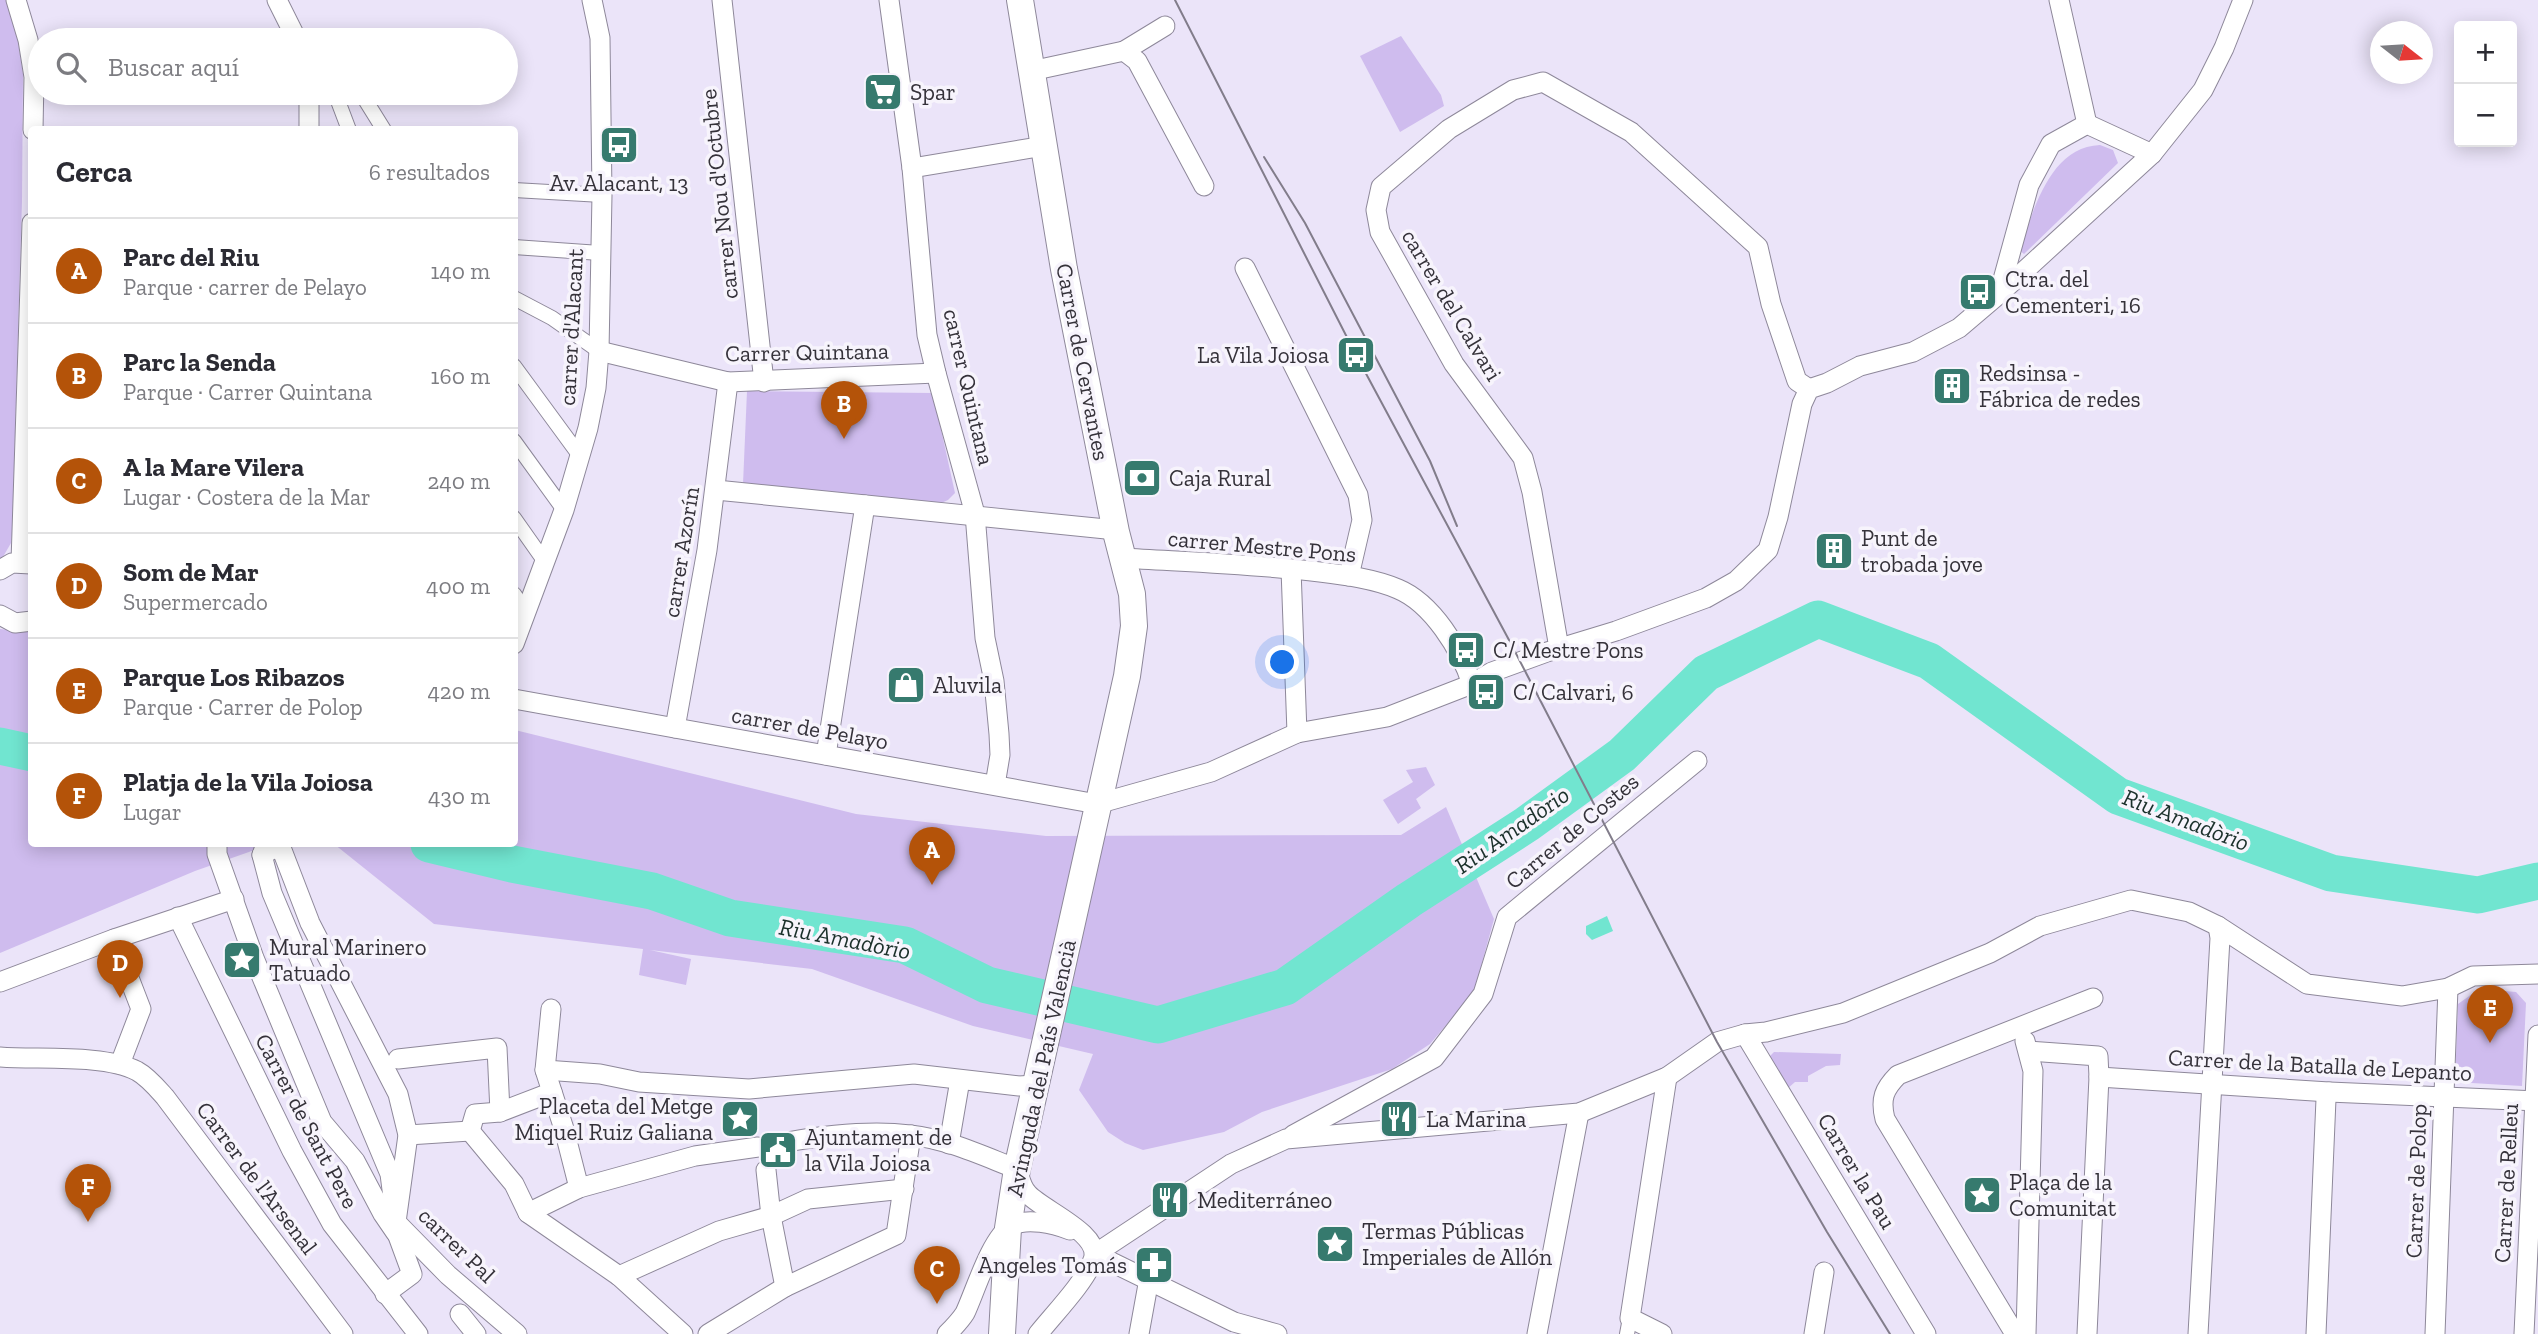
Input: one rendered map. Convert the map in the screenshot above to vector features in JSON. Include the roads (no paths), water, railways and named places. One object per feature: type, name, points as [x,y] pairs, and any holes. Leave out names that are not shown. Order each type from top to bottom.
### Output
[{"type":"main road","name":"Carrer de Cervantes","points":[[1020,0],[1064,269],[1116,530],[1132,594],[1134,626],[1129,667],[1097,804]]},
{"type":"main road","name":"Avinguda del País Valencià","points":[[1002,1334],[1008,1228],[1017,1169],[1097,804]]},
{"type":"street","points":[[16,0],[28,40]]},
{"type":"street","points":[[278,0],[292,28]]},
{"type":"street","name":"carrer d'Alacant","points":[[520,602],[545,562],[564,510],[591,416],[599,351],[602,195],[600,38],[592,0]]},
{"type":"street","name":"carrer Nou d'Octubre","points":[[722,0],[764,382]]},
{"type":"street","name":"carrer Quintana","points":[[889,0],[912,168],[928,335],[975,514],[985,638],[994,681],[998,724],[1000,755],[995,785]]},
{"type":"street","points":[[2059,0],[2087,124]]},
{"type":"street","points":[[1097,804],[1211,772],[1297,733],[1387,717],[1472,684],[1492,671],[1616,631],[1706,598],[1736,581],[1768,550],[1778,517],[1802,404],[1809,389],[1860,366],[1913,352],[1959,328],[1999,294],[2152,154],[2203,90],[2224,48],[2243,0]]},
{"type":"street","points":[[1031,71],[1124,51],[1165,26]]},
{"type":"street","points":[[1124,51],[1137,61],[1204,186]]},
{"type":"street","name":"carrer del Calvari","points":[[1559,648],[1532,492],[1523,458],[1454,364],[1380,232],[1376,210],[1381,187],[1449,130],[1513,90],[1543,82],[1632,132],[1758,247],[1771,304],[1797,381],[1809,389]]},
{"type":"street","points":[[33,105],[33,126]]},
{"type":"street","points":[[309,105],[309,126]]},
{"type":"street","points":[[342,105],[348,126]]},
{"type":"street","points":[[369,105],[382,126]]},
{"type":"street","points":[[2087,124],[2152,154]]},
{"type":"street","points":[[1999,294],[2029,185],[2050,144],[2087,124]]},
{"type":"street","points":[[912,168],[1044,146]]},
{"type":"street","points":[[518,190],[602,195]]},
{"type":"street","points":[[518,247],[600,253]]},
{"type":"street","points":[[1245,268],[1358,495],[1362,520],[1349,576]]},
{"type":"street","points":[[518,300],[552,318],[599,351]]},
{"type":"street","name":"Carrer Quintana","points":[[599,351],[728,382],[936,373]]},
{"type":"street","points":[[518,371],[580,456]]},
{"type":"street","name":"carrer Azorín","points":[[675,728],[716,490],[728,382]]},
{"type":"street","points":[[518,447],[564,510]]},
{"type":"street","points":[[0,570],[12,563],[26,563],[28,450]]},
{"type":"street","points":[[716,490],[1116,530]]},
{"type":"street","points":[[826,755],[865,505]]},
{"type":"street","points":[[518,524],[545,562]]},
{"type":"street","name":"carrer Mestre Pons","points":[[1122,558],[1291,569],[1349,576],[1399,589],[1428,609],[1465,663],[1472,684]]},
{"type":"street","points":[[1291,569],[1297,733]]},
{"type":"street","points":[[0,615],[15,622],[28,621]]},
{"type":"street","name":"carrer de Pelayo","points":[[518,700],[1097,804]]},
{"type":"street","name":"Carrer de Costes","points":[[1095,1254],[1231,1164],[1286,1139],[1434,1058],[1483,994],[1507,917],[1697,761]]},
{"type":"street","points":[[216,847],[254,958],[322,1122],[355,1161],[383,1214],[397,1229]]},
{"type":"street","points":[[281,847],[310,923],[398,1094],[408,1135],[470,1131]]},
{"type":"street","points":[[264,849],[272,893],[390,1174],[397,1229],[412,1274],[385,1294]]},
{"type":"street","points":[[0,982],[178,916],[234,899]]},
{"type":"street","points":[[1286,1139],[1579,1113],[1667,1077],[1711,1046],[1745,1034],[1766,1032],[1843,1013],[1990,953],[2040,926],[2131,900],[2189,912],[2218,926],[2307,984],[2402,996],[2448,988],[2473,976],[2538,974]]},
{"type":"street","name":"Carrer de Sant Pere","points":[[178,916],[292,1150],[332,1224],[418,1334]]},
{"type":"street","points":[[2198,1334],[2213,1084],[2220,939],[2218,926]]},
{"type":"street","points":[[114,939],[141,1009],[120,1064]]},
{"type":"street","name":"Carrer de Polop","points":[[2435,1334],[2448,988]]},
{"type":"street","points":[[2015,1334],[1885,1119],[1881,1103],[1886,1087],[1898,1075],[2093,998]]},
{"type":"street","points":[[551,1009],[545,1070],[579,1188]]},
{"type":"street","points":[[2020,1027],[2033,1071],[2026,1334]]},
{"type":"street","name":"Carrer la Pau","points":[[1745,1034],[1926,1334]]},
{"type":"street","name":"Carrer de Relleu","points":[[2524,1334],[2538,1035]]},
{"type":"street","points":[[398,1059],[497,1048],[500,1112]]},
{"type":"street","points":[[2029,1051],[2098,1056],[2087,1334]]},
{"type":"street","name":"Carrer de l'Arsenal","points":[[0,1057],[120,1064],[138,1072],[165,1097],[343,1334]]},
{"type":"street","points":[[545,1070],[600,1074],[652,1083],[749,1089],[914,1074],[960,1080],[1036,1081]]},
{"type":"street","points":[[1662,1334],[1628,1326],[1667,1077]]},
{"type":"street","name":"Carrer de la Batalla de Lepanto","points":[[2099,1077],[2329,1092],[2536,1101]]},
{"type":"street","points":[[949,1144],[960,1080]]},
{"type":"street","points":[[470,1131],[475,1114],[500,1112],[552,1092]]},
{"type":"street","points":[[2316,1334],[2326,1099],[2329,1092]]},
{"type":"street","points":[[1537,1334],[1579,1113]]},
{"type":"street","points":[[470,1131],[514,1184],[527,1213],[619,1276],[683,1334]]},
{"type":"street","points":[[787,1142],[855,1133],[911,1135],[949,1144],[1017,1169],[1021,1184],[1028,1194],[1085,1236],[1094,1247],[1095,1254],[1085,1274],[1038,1334]]},
{"type":"street","name":"carrer Pal","points":[[408,1135],[397,1229],[517,1334]]},
{"type":"street","points":[[708,1334],[785,1287],[896,1234],[911,1135]]},
{"type":"street","points":[[527,1213],[579,1188],[695,1156],[758,1147]]},
{"type":"street","points":[[766,1170],[771,1216],[785,1287]]},
{"type":"street","points":[[619,1276],[719,1231],[771,1216],[808,1199],[904,1189]]},
{"type":"street","points":[[947,1334],[964,1314],[990,1255],[1008,1228],[1025,1222],[1042,1223],[1085,1236]]},
{"type":"street","points":[[1095,1254],[1149,1279],[1237,1328],[1277,1334]]},
{"type":"street","points":[[1814,1334],[1824,1272]]},
{"type":"street","points":[[1139,1334],[1149,1279]]},
{"type":"street","points":[[460,1314],[476,1334]]},
{"type":"waterway","name":"Riu Amadòrio","points":[[441,847],[512,864],[652,891],[730,918],[905,945],[987,985],[1158,1025],[1285,987],[1409,900],[1527,824],[1622,755],[1706,673],[1818,619],[1929,661],[2118,796],[2331,873],[2478,895],[2538,881]]},
{"type":"waterway","name":"Riu Amadòrio","points":[[0,746],[28,752]]},
{"type":"tunnel","points":[[758,1147],[787,1142]]},
{"type":"tram line","points":[[1175,0],[1356,355],[1509,640],[1717,1042],[1827,1232],[1890,1334]]},
{"type":"tram line","points":[[1264,157],[1305,223],[1430,461],[1457,526]]},
{"type":"place","name":"Spar","points":[[883,92]]},
{"type":"place","name":"Av. Alacant, 13","points":[[619,145]]},
{"type":"place","name":"Ctra. del Cementeri, 16","points":[[1978,292]]},
{"type":"place","name":"La Vila Joiosa","points":[[1356,355]]},
{"type":"place","name":"Redsinsa - Fábrica de redes","points":[[1952,386]]},
{"type":"place","name":"Parc la Senda","points":[[844,439]]},
{"type":"place","name":"Caja Rural","points":[[1142,478]]},
{"type":"place","name":"Punt de trobada jove","points":[[1834,551]]},
{"type":"place","name":"C/ Mestre Pons","points":[[1466,650]]},
{"type":"place","name":"Aluvila","points":[[906,685]]},
{"type":"place","name":"C/ Calvari, 6","points":[[1486,692]]},
{"type":"place","name":"Parc del Riu","points":[[932,885]]},
{"type":"place","name":"Mural Marinero Tatuado","points":[[242,960]]},
{"type":"place","name":"Som de Mar","points":[[120,998]]},
{"type":"place","name":"Parque Los Ribazos","points":[[2490,1043]]},
{"type":"place","name":"Placeta del Metge Miquel Ruiz Galiana","points":[[740,1119]]},
{"type":"place","name":"La Marina","points":[[1399,1119]]},
{"type":"place","name":"Ajuntament de la Vila Joiosa","points":[[778,1150]]},
{"type":"place","name":"Plaça de la Comunitat","points":[[1982,1195]]},
{"type":"place","name":"Mediterráneo","points":[[1170,1200]]},
{"type":"place","name":"Platja de la Vila Joiosa","points":[[88,1222]]},
{"type":"place","name":"Termas Públicas Imperiales de Allón","points":[[1335,1244]]},
{"type":"place","name":"Angeles Tomás","points":[[1154,1265]]},
{"type":"place","name":"A la Mare Vilera","points":[[937,1304]]}]
